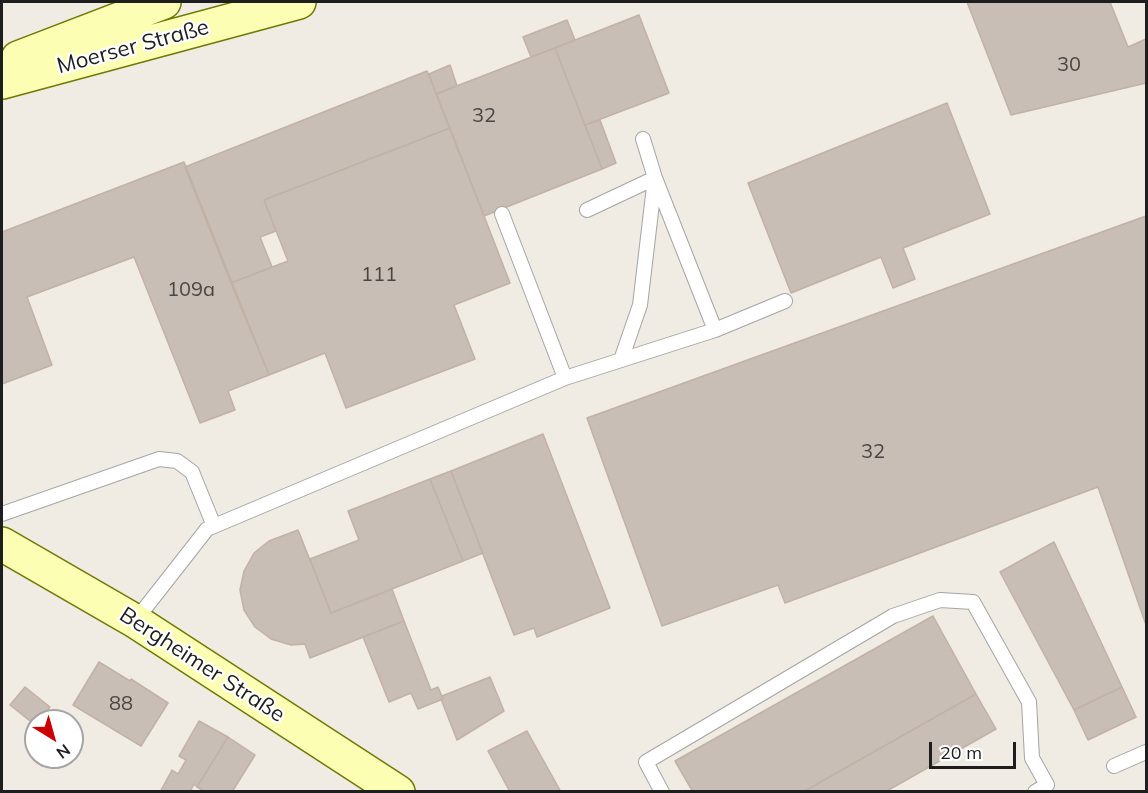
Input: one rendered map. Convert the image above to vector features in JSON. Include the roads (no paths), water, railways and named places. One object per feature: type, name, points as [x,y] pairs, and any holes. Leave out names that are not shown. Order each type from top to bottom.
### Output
[{"type":"main road","name":"Moerser Straße","points":[[2,65],[164,2]]},
{"type":"main road","name":"Moerser Straße","points":[[2,82],[299,2]]},
{"type":"main road","name":"Bergheimer Straße","points":[[2,544],[135,621],[398,792]]},
{"type":"lane","points":[[643,139],[655,178],[715,330]]},
{"type":"lane","points":[[587,210],[655,178]]},
{"type":"lane","points":[[621,360],[640,305],[655,178]]},
{"type":"lane","points":[[502,214],[565,378]]},
{"type":"lane","points":[[135,621],[207,530],[214,526],[565,378],[715,330],[785,301]]},
{"type":"lane","points":[[2,514],[159,459],[177,460],[192,472],[214,526]]},
{"type":"lane","points":[[662,792],[646,762],[893,616],[940,600],[973,602],[1029,702],[1032,758],[1044,789]]},
{"type":"lane","points":[[1114,766],[1146,752]]}]
